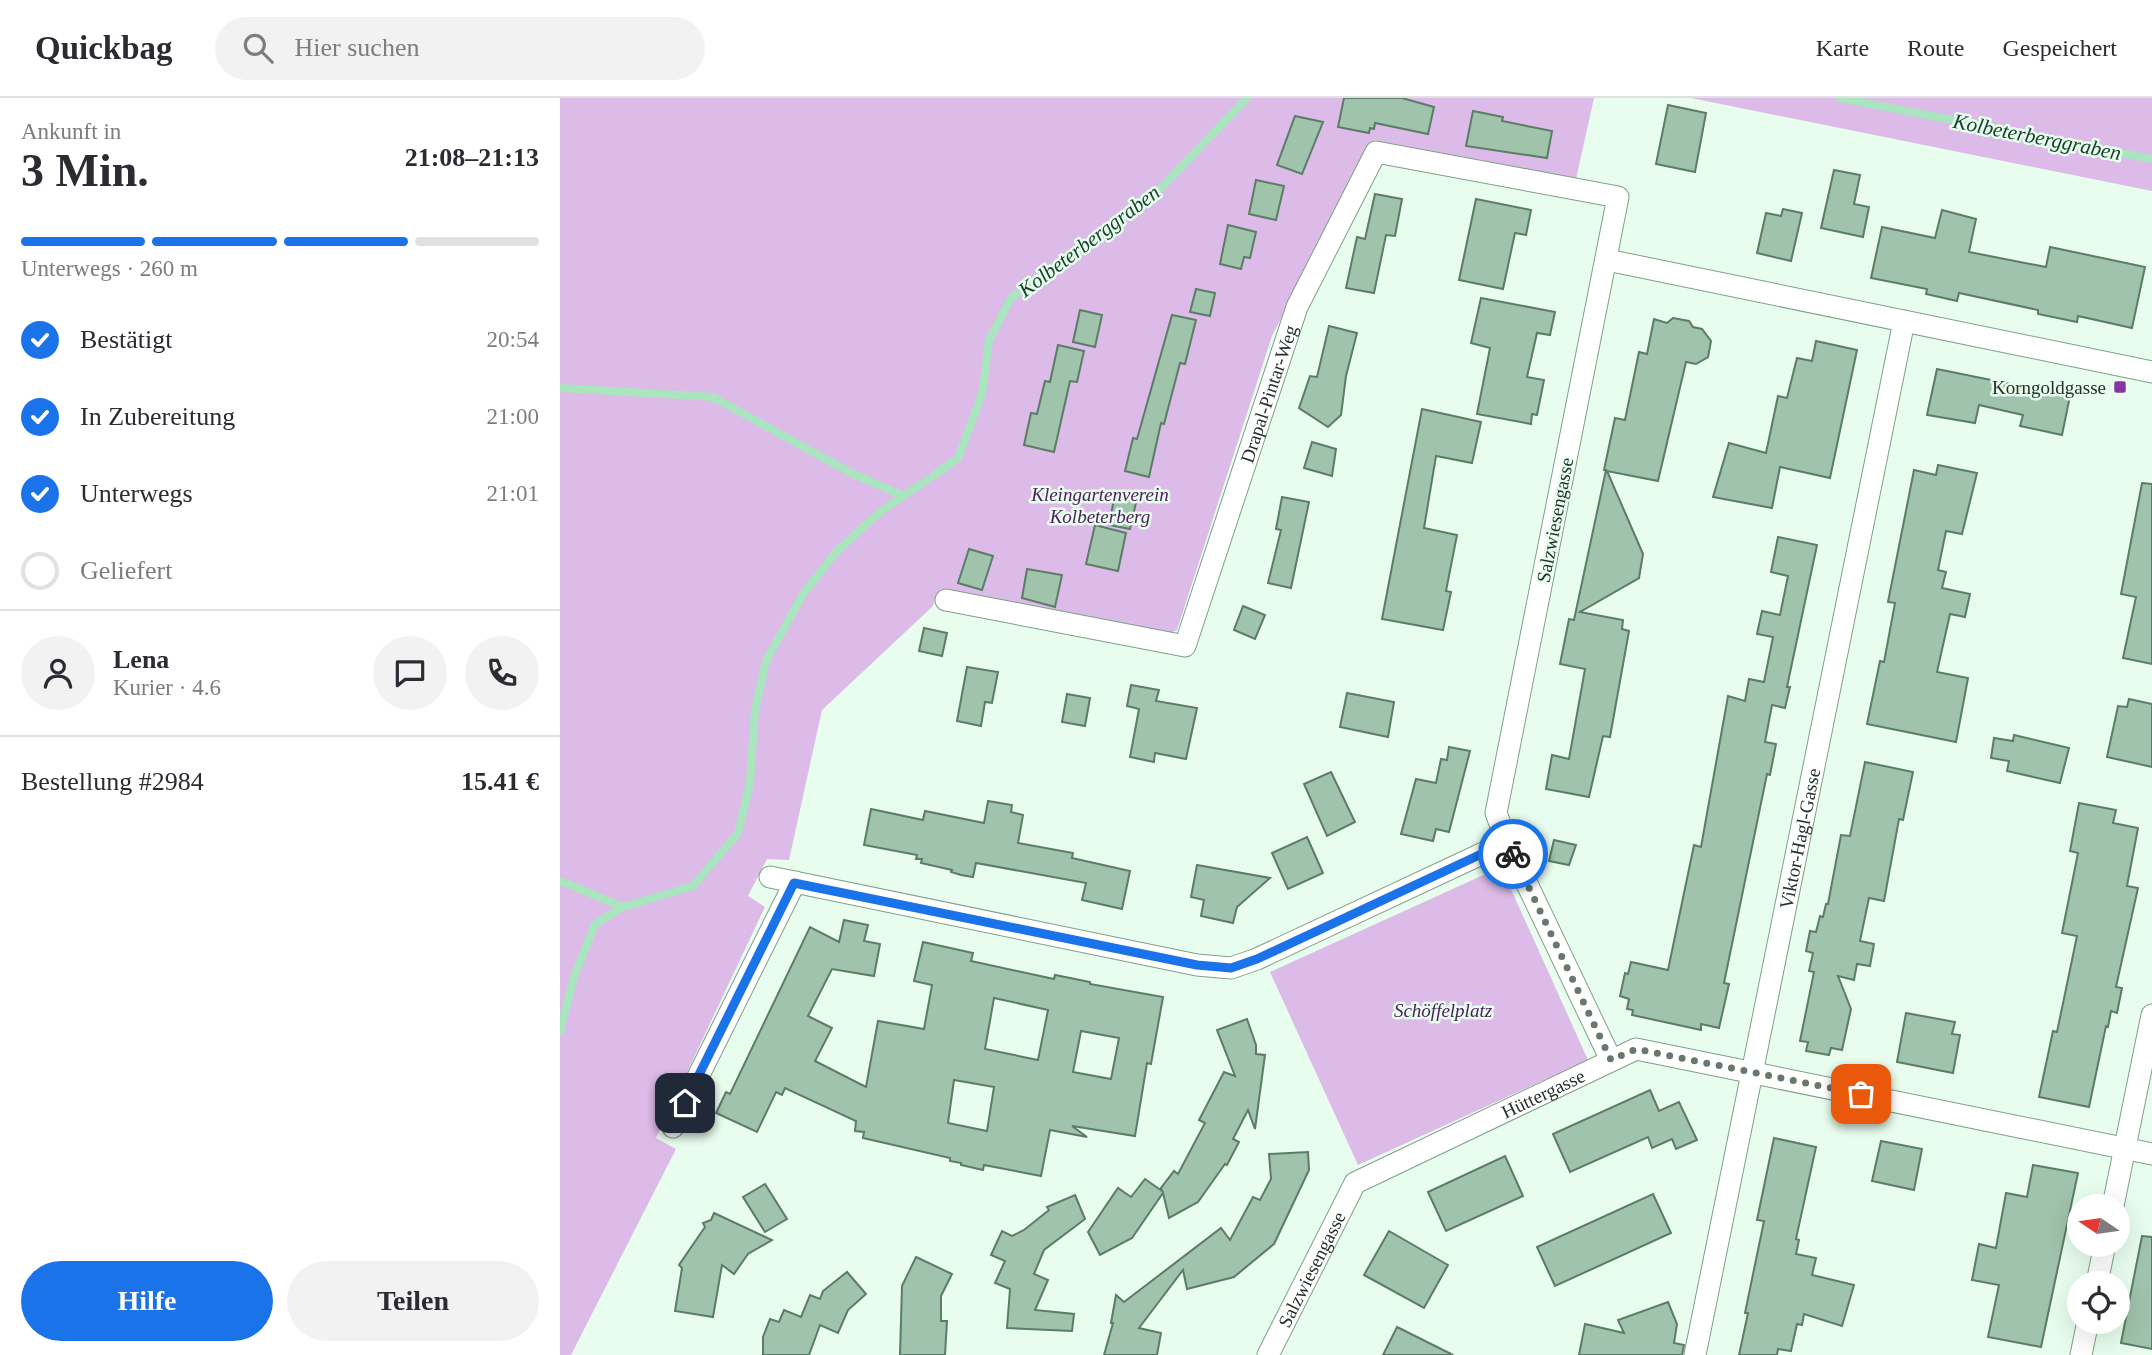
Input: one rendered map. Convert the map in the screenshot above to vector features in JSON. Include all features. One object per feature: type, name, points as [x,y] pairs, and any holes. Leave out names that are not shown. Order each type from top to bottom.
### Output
[{"type":"street","name":"Drapal-Pintar-Weg","points":[[946,600],[1185,646],[1297,307],[1376,152],[1618,197]]},
{"type":"street","name":"Salzwiesengasse","points":[[1611,1060],[1507,842],[1496,813],[1618,197]]},
{"type":"street","points":[[1606,260],[2152,372]]},
{"type":"street","name":"Viktor-Hagl-Gasse","points":[[1695,1355],[1904,321]]},
{"type":"street","points":[[770,877],[1197,965],[1231,968],[1257,959],[1507,842]]},
{"type":"street","points":[[673,1127],[794,883]]},
{"type":"street","points":[[2116,1194],[2152,1015]]},
{"type":"street","name":"Hüttergasse","points":[[1355,1184],[1636,1049],[2152,1154]]},
{"type":"street","name":"Salzwiesengasse","points":[[1268,1355],[1355,1184]]},
{"type":"street","points":[[2081,1355],[2085,1334]]},
{"type":"green space","name":"Kleingartenverein Kolbeterberg","points":[[560,98],[1594,98],[1576,179],[1374,140],[1272,336],[1177,630],[1169,634],[941,589],[932,607],[822,710],[789,860],[767,859],[748,896],[765,907],[656,1138],[676,1149],[571,1355],[560,1355]]},
{"type":"green space","points":[[1691,98],[2152,98],[2152,191]]},
{"type":"green space","name":"Schöffelplatz","points":[[1501,867],[1588,1060],[1358,1165],[1270,972]]},
{"type":"building","points":[[1344,98],[1402,98],[1434,107],[1428,134],[1375,123],[1374,129],[1370,128],[1369,133],[1338,127]]},
{"type":"building","points":[[1668,105],[1706,113],[1695,172],[1656,164]]},
{"type":"building","points":[[1473,111],[1503,117],[1502,121],[1552,131],[1547,158],[1466,146]]},
{"type":"building","points":[[1295,116],[1323,122],[1302,174],[1277,165]]},
{"type":"building","points":[[1834,170],[1860,175],[1854,204],[1869,207],[1863,237],[1821,228]]},
{"type":"building","points":[[1256,180],[1284,186],[1276,220],[1249,214]]},
{"type":"building","points":[[1375,194],[1402,199],[1395,236],[1386,235],[1374,293],[1346,288],[1357,237],[1365,239]]},
{"type":"building","points":[[1476,199],[1531,210],[1526,235],[1515,233],[1503,289],[1459,280]]},
{"type":"building","points":[[1783,209],[1802,213],[1791,261],[1757,253],[1766,213],[1781,216]]},
{"type":"building","points":[[1942,210],[1976,219],[1969,252],[2046,267],[2050,247],[2145,267],[2132,328],[2078,316],[2077,322],[2038,314],[2038,310],[1959,293],[1957,301],[1926,294],[1927,289],[1871,278],[1882,227],[1935,238]]},
{"type":"building","points":[[1228,225],[1256,232],[1250,258],[1244,257],[1241,269],[1220,264]]},
{"type":"building","points":[[1196,289],[1215,293],[1210,316],[1190,312]]},
{"type":"building","points":[[1481,298],[1555,312],[1550,335],[1537,333],[1527,377],[1544,380],[1537,415],[1532,414],[1531,424],[1477,414],[1490,348],[1471,343]]},
{"type":"building","points":[[1080,310],[1102,315],[1095,347],[1073,342]]},
{"type":"building","points":[[1172,315],[1196,320],[1185,364],[1180,363],[1164,424],[1161,423],[1149,477],[1125,471],[1133,438],[1137,439]]},
{"type":"building","points":[[1673,318],[1689,321],[1693,327],[1702,329],[1711,341],[1708,357],[1696,364],[1686,362],[1658,481],[1607,471],[1643,554],[1639,578],[1580,612],[1623,620],[1622,629],[1629,631],[1610,737],[1603,736],[1589,797],[1546,789],[1552,755],[1569,759],[1585,669],[1560,664],[1569,619],[1574,620],[1615,418],[1625,420],[1639,352],[1647,354],[1654,319],[1667,323]]},
{"type":"building","points":[[1329,326],[1357,333],[1346,376],[1341,415],[1328,427],[1299,408],[1310,376],[1317,377]]},
{"type":"building","points":[[1816,341],[1857,350],[1830,478],[1780,467],[1772,508],[1713,497],[1729,443],[1766,453],[1778,396],[1787,398],[1797,358],[1812,361]]},
{"type":"building","points":[[1058,345],[1084,351],[1077,382],[1070,381],[1054,452],[1024,445],[1031,413],[1037,414],[1045,381],[1050,382]]},
{"type":"building","points":[[1937,369],[2070,396],[2062,435],[2020,426],[2023,415],[1979,405],[1975,423],[1927,415]]},
{"type":"building","points":[[1422,409],[1481,422],[1472,463],[1436,456],[1424,528],[1457,535],[1446,591],[1451,592],[1443,630],[1382,619]]},
{"type":"building","points":[[1312,442],[1336,449],[1332,476],[1304,468]]},
{"type":"building","points":[[1938,465],[1977,473],[1962,534],[1946,531],[1938,570],[1946,572],[1942,588],[1970,594],[1965,617],[1950,614],[1937,672],[1968,678],[1956,742],[1867,724],[1880,661],[1884,662],[1895,603],[1888,602],[1914,470],[1936,475]]},
{"type":"building","points":[[2142,483],[2152,484],[2152,664],[2123,658],[2136,597],[2121,594]]},
{"type":"building","points":[[1115,494],[1137,498],[1130,529],[1109,525]]},
{"type":"building","points":[[1282,497],[1309,502],[1291,588],[1268,583],[1281,530],[1276,529]]},
{"type":"building","points":[[1095,525],[1126,533],[1118,571],[1086,564]]},
{"type":"building","points":[[1778,537],[1817,545],[1785,708],[1772,705],[1765,742],[1776,744],[1770,775],[1767,774],[1724,983],[1729,984],[1719,1028],[1701,1024],[1701,1030],[1632,1015],[1633,1010],[1627,1009],[1629,999],[1620,996],[1625,973],[1628,974],[1631,962],[1668,970],[1694,845],[1701,847],[1728,696],[1745,701],[1749,679],[1764,682],[1773,637],[1757,634],[1762,611],[1780,615],[1788,576],[1771,572]]},
{"type":"building","points":[[969,549],[993,556],[982,590],[958,583]]},
{"type":"building","points":[[1027,569],[1062,575],[1055,607],[1022,598]]},
{"type":"building","points":[[1243,606],[1265,615],[1255,639],[1234,630]]},
{"type":"building","points":[[924,628],[947,633],[942,656],[919,651]]},
{"type":"building","points":[[967,667],[998,672],[992,703],[985,702],[981,726],[957,721]]},
{"type":"building","points":[[1131,685],[1159,690],[1156,701],[1197,708],[1186,759],[1155,753],[1154,762],[1130,757],[1139,709],[1127,706]]},
{"type":"building","points":[[1347,693],[1394,702],[1388,737],[1340,727]]},
{"type":"building","points":[[1067,694],[1090,698],[1085,726],[1062,722]]},
{"type":"building","points":[[2129,699],[2152,704],[2152,767],[2107,757],[2118,706],[2127,707]]},
{"type":"building","points":[[2014,735],[2069,748],[2060,783],[2007,771],[2009,761],[1991,758],[1994,738],[2013,741]]},
{"type":"building","points":[[1449,747],[1470,751],[1449,832],[1436,829],[1433,841],[1401,834],[1416,779],[1436,783],[1441,759],[1447,760]]},
{"type":"building","points":[[1865,762],[1913,772],[1903,820],[1899,819],[1884,901],[1869,898],[1860,941],[1874,944],[1870,966],[1857,964],[1854,980],[1838,976],[1851,1009],[1842,1050],[1831,1048],[1829,1055],[1806,1051],[1808,1042],[1800,1041],[1814,972],[1809,971],[1813,953],[1806,951],[1810,931],[1816,932],[1820,916],[1823,917],[1828,904],[1841,835],[1850,836]]},
{"type":"building","points":[[1331,772],[1355,822],[1327,836],[1304,784]]},
{"type":"building","points":[[988,801],[1012,805],[1011,812],[1023,815],[1018,843],[1073,853],[1072,858],[1130,871],[1122,909],[1082,900],[1086,883],[976,863],[973,877],[961,875],[951,872],[952,870],[921,863],[922,859],[916,859],[917,855],[864,845],[871,809],[923,820],[925,811],[984,823]]},
{"type":"building","points":[[2079,803],[2116,810],[2113,823],[2138,828],[2127,886],[2138,888],[2116,987],[2122,988],[2117,1013],[2111,1011],[2108,1027],[2106,1026],[2089,1107],[2039,1097],[2053,1031],[2057,1032],[2077,936],[2062,933],[2078,853],[2070,851]]},
{"type":"building","points":[[1307,837],[1323,873],[1288,889],[1272,853]]},
{"type":"building","points":[[1554,840],[1576,845],[1569,865],[1549,861]]},
{"type":"building","points":[[1197,865],[1270,878],[1237,907],[1233,923],[1201,916],[1204,900],[1191,897]]},
{"type":"building","points":[[844,920],[868,925],[864,941],[880,944],[874,976],[832,969],[808,1016],[832,1028],[815,1061],[866,1087],[878,1021],[924,1029],[932,985],[914,981],[923,942],[973,953],[971,961],[1054,979],[1055,975],[1163,997],[1151,1064],[1147,1063],[1135,1136],[1072,1126],[1087,1137],[1050,1130],[1041,1176],[984,1165],[983,1170],[950,1161],[950,1158],[863,1138],[864,1132],[855,1131],[856,1121],[785,1088],[782,1095],[776,1092],[757,1132],[716,1113],[726,1092],[730,1094],[810,927],[839,942]],"holes":[[[994,998],[1048,1010],[1038,1060],[985,1049]],[[1081,1031],[1119,1038],[1111,1079],[1073,1072]],[[954,1080],[994,1087],[987,1131],[948,1123]]]},
{"type":"building","points":[[1906,1013],[1955,1022],[1952,1034],[1960,1035],[1953,1073],[1897,1062]]},
{"type":"building","points":[[1247,1019],[1256,1045],[1256,1054],[1265,1055],[1255,1129],[1248,1110],[1233,1139],[1239,1142],[1227,1165],[1225,1164],[1198,1202],[1169,1218],[1163,1193],[1132,1238],[1100,1255],[1088,1232],[1118,1188],[1131,1197],[1145,1179],[1162,1191],[1161,1188],[1174,1171],[1178,1174],[1205,1123],[1199,1120],[1224,1072],[1235,1076],[1217,1030]]},
{"type":"building","points":[[1650,1090],[1659,1111],[1679,1102],[1697,1140],[1676,1149],[1672,1139],[1652,1148],[1648,1137],[1570,1172],[1553,1134]]},
{"type":"building","points":[[1774,1138],[1816,1147],[1796,1239],[1799,1240],[1796,1254],[1816,1258],[1812,1275],[1854,1285],[1842,1326],[1804,1314],[1802,1325],[1797,1324],[1791,1351],[1778,1349],[1777,1355],[1739,1355],[1764,1221],[1757,1220]]},
{"type":"building","points":[[1881,1141],[1922,1149],[1914,1190],[1872,1181]]},
{"type":"building","points":[[1308,1152],[1309,1170],[1274,1244],[1234,1277],[1187,1289],[1183,1270],[1139,1328],[1161,1333],[1157,1355],[1104,1355],[1113,1323],[1116,1295],[1124,1302],[1221,1228],[1230,1240],[1253,1197],[1260,1200],[1271,1179],[1269,1154]]},
{"type":"building","points":[[1505,1156],[1523,1196],[1446,1231],[1428,1192]]},
{"type":"building","points":[[2033,1165],[2078,1173],[2074,1194],[2067,1194],[2067,1225],[2041,1347],[1988,1337],[1999,1285],[1972,1280],[1979,1244],[1996,1248],[2006,1193],[2027,1197]]},
{"type":"building","points":[[765,1184],[787,1219],[765,1232],[743,1197]]},
{"type":"building","points":[[1653,1194],[1671,1233],[1555,1286],[1537,1247]]},
{"type":"building","points":[[1075,1195],[1085,1219],[1044,1250],[1034,1274],[1048,1280],[1035,1310],[1074,1314],[1072,1331],[1007,1328],[1010,1289],[995,1283],[1005,1261],[991,1255],[1002,1231],[1012,1236],[1049,1210],[1047,1207]]},
{"type":"building","points":[[714,1213],[772,1240],[748,1254],[734,1274],[722,1265],[713,1317],[675,1311],[682,1268],[679,1265],[705,1227],[703,1223],[711,1220]]},
{"type":"building","points":[[1389,1231],[1448,1265],[1424,1308],[1364,1275]]},
{"type":"building","points":[[2142,1236],[2152,1237],[2152,1349],[2121,1343],[2123,1334],[2130,1334],[2130,1297]]},
{"type":"building","points":[[916,1257],[952,1274],[941,1296],[941,1321],[947,1321],[945,1355],[900,1355],[902,1286]]},
{"type":"building","points":[[847,1272],[866,1294],[848,1310],[838,1333],[820,1325],[809,1355],[763,1355],[763,1337],[770,1319],[779,1322],[784,1310],[801,1317],[810,1295],[820,1299],[823,1291]]},
{"type":"building","points":[[1668,1302],[1677,1324],[1674,1343],[1684,1345],[1682,1355],[1579,1355],[1585,1324],[1624,1333],[1618,1320]]},
{"type":"building","points":[[1397,1327],[1453,1355],[1383,1355]]},
{"type":"waterway","name":"Kolbeterberggraben","points":[[933,476],[958,458],[982,394],[989,340],[1011,298],[1161,188],[1247,98]]},
{"type":"waterway","name":"Kolbeterberggraben","points":[[1840,98],[2152,159]]},
{"type":"waterway","points":[[560,388],[713,397],[853,474],[904,496]]},
{"type":"waterway","name":"Kolbeterberggraben","points":[[560,1031],[574,977],[595,924],[623,907],[693,886],[738,833],[750,783],[755,710],[766,661],[803,594],[837,551],[881,511],[927,480]]},
{"type":"waterway","points":[[560,881],[623,907]]},
{"type":"way so far","points":[[1513,854],[1611,1060],[1636,1049],[1861,1094]]},
{"type":"place","name":"Korngoldgasse","points":[[2120,387]]},
{"type":"route","points":[[685,1103],[794,883],[1197,965],[1231,968],[1257,959],[1507,842],[1513,854]]}]
